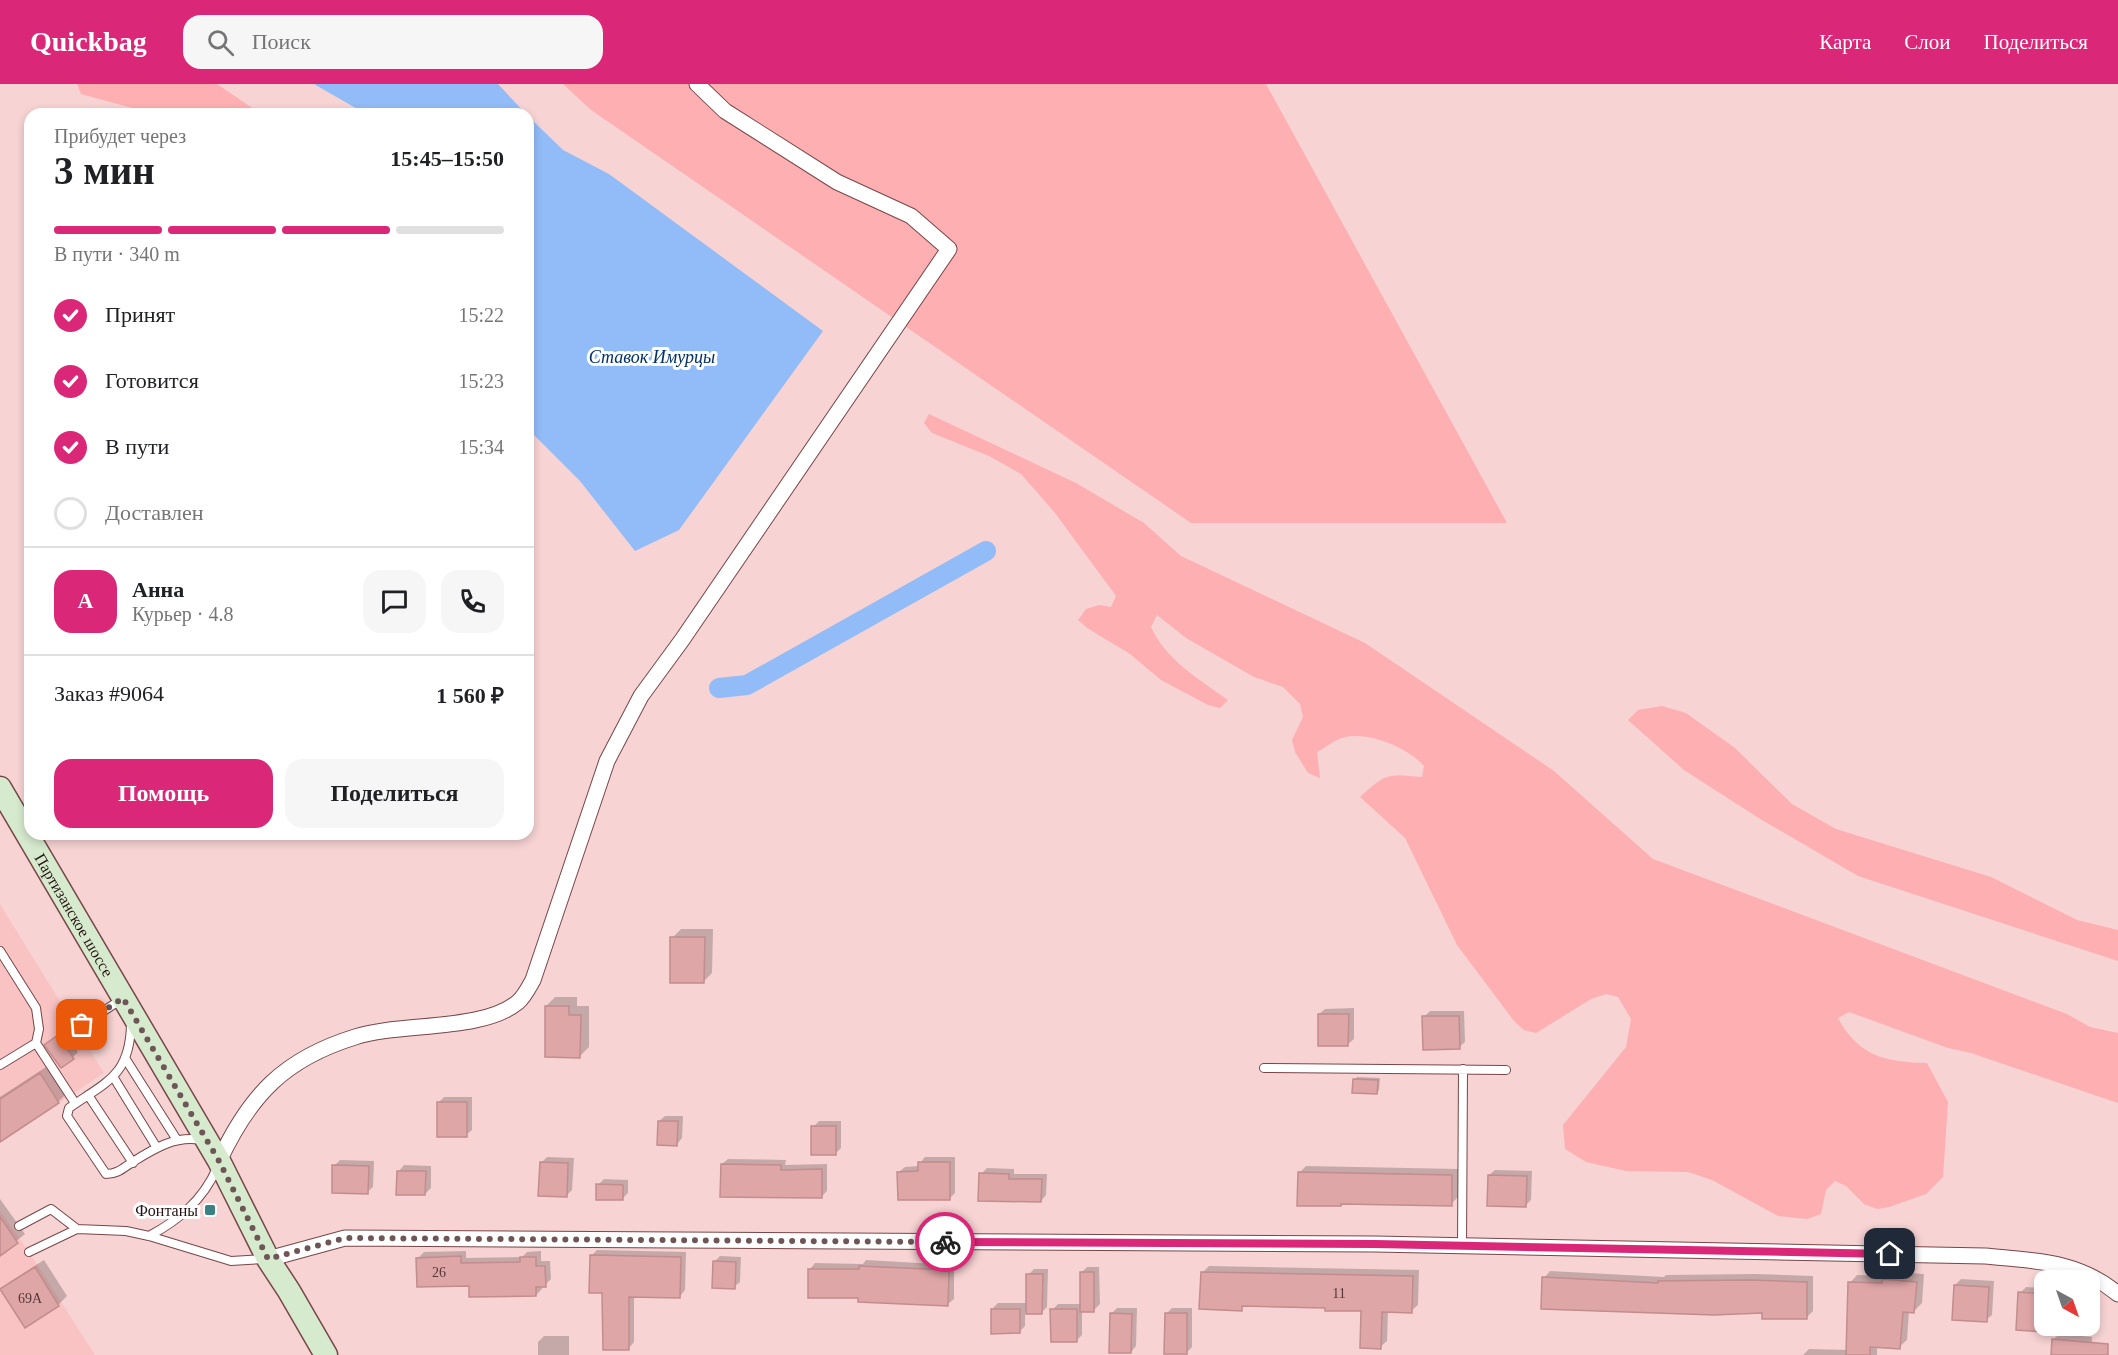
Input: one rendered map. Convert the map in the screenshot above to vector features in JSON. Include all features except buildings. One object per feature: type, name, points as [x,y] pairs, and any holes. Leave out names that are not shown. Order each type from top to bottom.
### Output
[{"type":"main road","name":"Партизанское шоссе","points":[[0,788],[24,829]]},
{"type":"main road","name":"Партизанское шоссе","points":[[30,840],[219,1161],[268,1259],[326,1355]]},
{"type":"street","points":[[219,1161],[250,1105],[277,1076],[312,1053],[357,1036],[493,1017],[519,1002],[533,980],[607,761],[641,696],[682,640],[949,249],[911,216],[837,182],[725,111],[697,84]]},
{"type":"street","points":[[268,1259],[345,1238],[1363,1244],[1984,1256],[2060,1264],[2084,1272],[2118,1294]]},
{"type":"lane","points":[[0,951],[36,1008],[39,1029],[36,1043],[75,1103]]},
{"type":"lane","points":[[82,1025],[127,1005],[131,1034],[125,1058],[114,1077],[75,1103],[69,1108],[67,1116],[106,1174],[115,1174],[157,1148],[177,1140],[194,1139],[208,1142]]},
{"type":"lane","points":[[0,1065],[36,1043]]},
{"type":"lane","points":[[125,1058],[177,1140]]},
{"type":"lane","points":[[1264,1068],[1506,1070]]},
{"type":"lane","points":[[1462,1246],[1463,1069]]},
{"type":"lane","points":[[114,1077],[157,1148]]},
{"type":"lane","points":[[88,1095],[132,1163]]},
{"type":"lane","points":[[149,1236],[170,1224],[201,1197],[219,1161]]},
{"type":"lane","points":[[19,1226],[51,1209],[77,1229]]},
{"type":"lane","points":[[29,1252],[77,1229],[126,1231],[231,1260],[268,1259]]},
{"type":"shaded area","points":[[77,84],[217,84],[252,108],[132,108],[81,94]]},
{"type":"shaded area","points":[[563,84],[1266,84],[1507,523],[1191,523],[591,110]]},
{"type":"shaded area","points":[[929,414],[1076,483],[1144,523],[1181,556],[1365,643],[1554,771],[1653,859],[2067,1014],[2090,1027],[2118,1033],[2118,1103],[1971,1053],[1948,1048],[1849,1012],[1838,1018],[1855,1041],[1875,1055],[1886,1059],[1927,1063],[1948,1102],[1943,1177],[1926,1194],[1877,1209],[1864,1204],[1846,1186],[1835,1181],[1826,1190],[1821,1214],[1807,1219],[1778,1216],[1712,1180],[1688,1172],[1626,1171],[1586,1162],[1565,1149],[1563,1125],[1626,1047],[1631,1019],[1618,997],[1606,994],[1591,999],[1536,1033],[1524,1030],[1514,1021],[1457,945],[1405,838],[1360,797],[1376,783],[1388,777],[1401,775],[1422,777],[1424,766],[1408,753],[1386,742],[1363,736],[1352,736],[1339,739],[1317,752],[1320,778],[1308,773],[1295,752],[1292,740],[1303,717],[1300,704],[1283,687],[1254,677],[1186,638],[1157,615],[1151,627],[1165,650],[1195,677],[1228,700],[1220,708],[1208,705],[1161,680],[1130,654],[1087,628],[1078,620],[1086,609],[1099,605],[1111,607],[1116,596],[1055,513],[1021,474],[989,456],[932,433],[924,423]]},
{"type":"shaded area","points":[[1662,706],[1686,713],[1735,748],[1792,804],[1836,829],[1991,877],[2077,920],[2118,930],[2118,961],[1858,876],[1757,817],[1684,770],[1628,720],[1638,710]]},
{"type":"shaded area","points":[[0,904],[104,1073],[0,1142]]},
{"type":"shaded area","points":[[0,1211],[29,1252],[95,1355],[0,1355]]},
{"type":"water","points":[[314,84],[498,84],[520,108],[356,108]]},
{"type":"water","name":"Ставок Имурцы","points":[[534,122],[563,150],[609,174],[823,331],[679,530],[635,551],[580,481],[534,435]]},
{"type":"waterway","points":[[719,688],[747,685],[986,551]]},
{"type":"way so far","points":[[82,1025],[123,998],[219,1161],[268,1259],[345,1238],[945,1242]]},
{"type":"place","name":"Фонтаны","points":[[210,1210]]},
{"type":"route","points":[[945,1242],[1375,1244],[1890,1254]]}]
